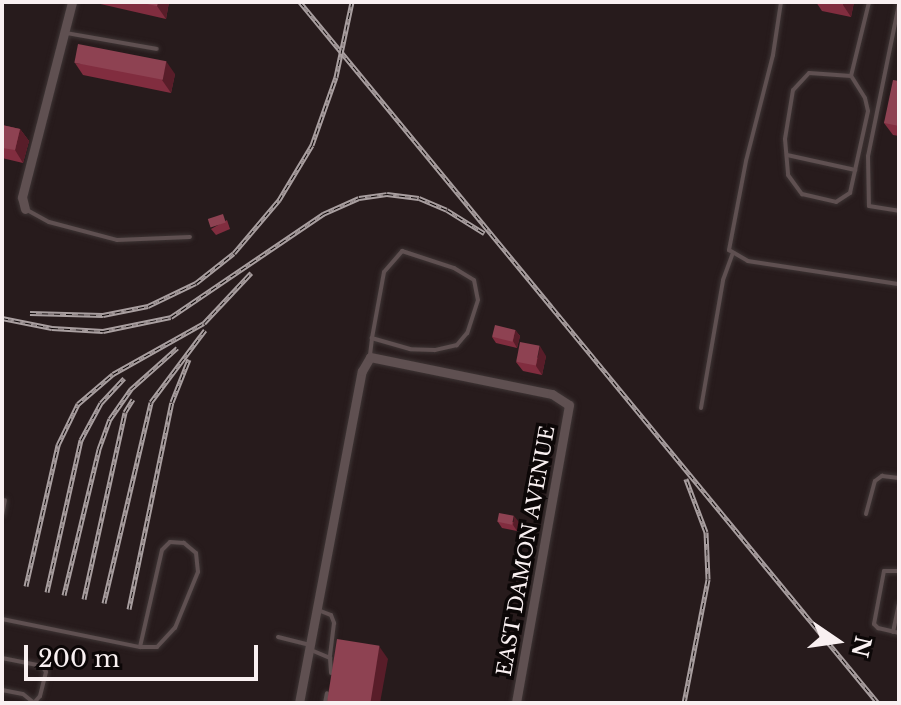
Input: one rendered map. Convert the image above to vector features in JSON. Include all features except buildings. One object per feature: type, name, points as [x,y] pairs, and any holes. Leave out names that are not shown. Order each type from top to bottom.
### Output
[{"type":"street","points":[[25,209],[22,197],[72,2]]},
{"type":"street","points":[[299,703],[362,371],[370,357]]},
{"type":"street","name":"EAST DAMON AVENUE","points":[[370,357],[552,394],[569,405],[516,703]]},
{"type":"lane","points":[[781,2],[773,55],[729,250],[732,255],[748,261],[899,284]]},
{"type":"lane","points":[[851,76],[809,73],[793,90],[785,139],[786,155],[788,175],[802,194],[836,202],[850,193],[868,111],[865,98],[851,76],[869,2]]},
{"type":"lane","points":[[899,4],[868,156],[869,206],[899,211]]},
{"type":"lane","points":[[64,39],[157,49]]},
{"type":"lane","points":[[786,155],[855,170]]},
{"type":"lane","points":[[25,209],[49,222],[117,240],[190,237]]},
{"type":"lane","points":[[370,357],[372,338],[384,272],[402,251],[454,268],[474,280],[478,300],[467,333],[457,345],[435,350],[410,349],[372,338]]},
{"type":"lane","points":[[701,408],[723,280],[732,255]]},
{"type":"lane","points":[[866,514],[875,481],[882,476],[899,478]]},
{"type":"lane","points":[[2,515],[5,500]]},
{"type":"lane","points":[[2,619],[140,647],[157,647],[167,640],[185,609],[199,562],[196,553],[184,543],[170,542],[162,550],[140,647]]},
{"type":"lane","points":[[899,571],[884,571],[875,627],[896,632],[899,604]]},
{"type":"lane","points":[[316,610],[331,615],[334,623],[330,684],[325,703]]},
{"type":"lane","points":[[278,637],[330,658]]},
{"type":"lane","points":[[2,658],[42,666],[46,672],[40,696],[34,703],[23,694],[2,690]]},
{"type":"railway","points":[[300,2],[878,703]]},
{"type":"railway","points":[[30,313],[103,315],[148,306],[196,283],[234,253],[279,200],[312,145],[336,77],[352,2]]},
{"type":"railway","points":[[2,318],[52,328],[103,331],[171,317],[323,214],[359,198],[387,194],[419,198],[447,210],[484,233]]},
{"type":"railway","points":[[26,586],[58,445],[78,404],[113,374],[204,323],[251,273]]},
{"type":"railway","points":[[104,603],[151,402],[205,330]]},
{"type":"railway","points":[[64,595],[99,449],[110,419],[131,389],[177,348]]},
{"type":"railway","points":[[129,609],[172,402],[189,359]]},
{"type":"railway","points":[[47,592],[81,440],[101,403],[124,378]]},
{"type":"railway","points":[[84,599],[125,412],[133,399]]},
{"type":"railway","points":[[684,703],[708,579],[706,532],[686,479]]}]
